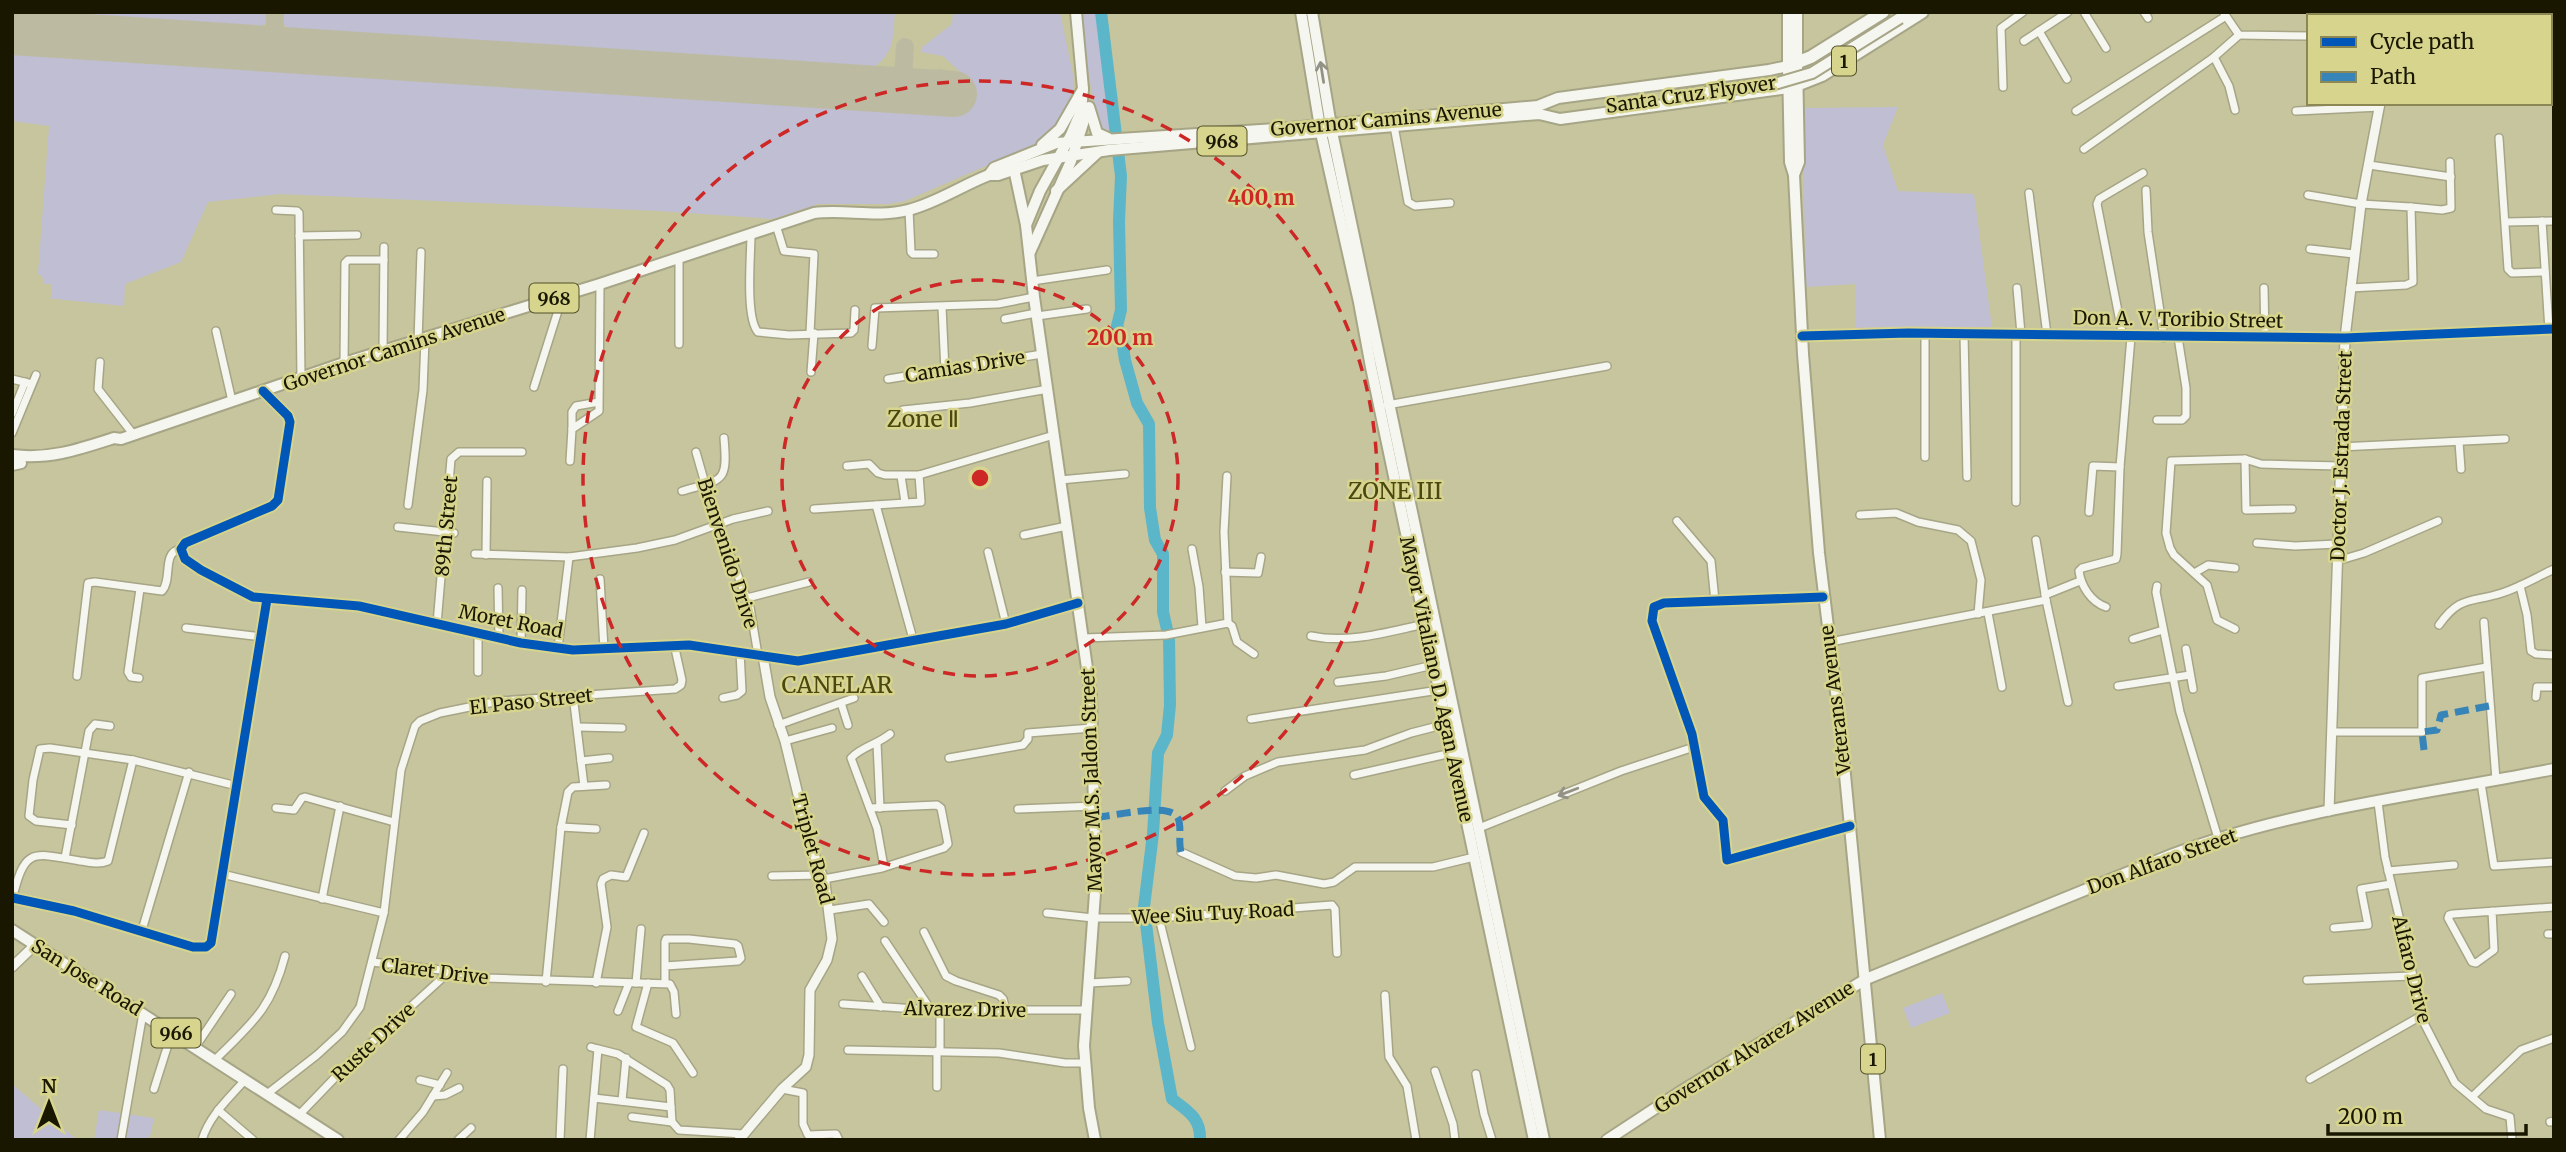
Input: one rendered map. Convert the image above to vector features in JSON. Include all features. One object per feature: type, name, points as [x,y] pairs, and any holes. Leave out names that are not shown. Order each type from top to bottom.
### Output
[{"type":"highway","name":"1","points":[[1793,87],[1830,69],[1922,12]]},
{"type":"highway","name":"1","points":[[1793,64],[1820,52],[1881,14]]},
{"type":"highway","points":[[1881,14],[1889,33]]},
{"type":"highway","points":[[1849,33],[1860,51]]},
{"type":"highway","points":[[1820,52],[1830,69]]},
{"type":"main road","name":"Mayor M.S. Jaldon Street","points":[[1029,255],[1073,155],[1083,89],[1076,12]]},
{"type":"main road","name":"Mayor Vitaliano D. Agan Avenue","points":[[1301,12],[1359,302],[1376,366],[1458,752],[1478,860],[1544,1140]]},
{"type":"main road","name":"Mayor Vitaliano D. Agan Avenue","points":[[1312,12],[1326,128]]},
{"type":"main road","points":[[1788,12],[1793,64]]},
{"type":"main road","points":[[1793,64],[1797,12]]},
{"type":"main road","name":"Santa Cruz Flyover","points":[[1538,110],[1778,83],[1812,73],[1902,14]]},
{"type":"main road","name":"Governor Camins Avenue","points":[[1326,128],[1394,126],[1538,110],[1558,98],[1758,72],[1793,64]]},
{"type":"main road","name":"1","points":[[1793,64],[1793,87]]},
{"type":"main road","points":[[1758,72],[1760,93]]},
{"type":"main road","points":[[1722,77],[1725,97]]},
{"type":"main road","points":[[1687,81],[1689,102]]},
{"type":"main road","name":"Governor Camins Avenue","points":[[16,460],[61,454],[114,438],[121,439],[301,377],[600,284],[814,213],[828,211],[878,214],[909,210],[989,175],[1060,157],[1104,151],[1122,143],[1538,110],[1560,118],[1793,87]]},
{"type":"main road","name":"Veterans Avenue","points":[[1793,87],[1790,162],[1794,176],[1802,336],[1823,597],[1850,826],[1880,1140]]},
{"type":"main road","name":"Mayor M.S. Jaldon Street","points":[[1083,89],[1089,107],[1073,142],[1060,157],[1040,191],[1026,225],[1091,696],[1096,879],[1085,1063],[1095,1140]]},
{"type":"main road","points":[[1036,150],[1060,129],[1083,89]]},
{"type":"main road","points":[[1089,107],[1097,133],[1108,138]]},
{"type":"main road","name":"Governor Camins Avenue","points":[[989,175],[994,168],[1056,143],[1108,138],[1122,143]]},
{"type":"main road","points":[[1056,191],[1104,151]]},
{"type":"main road","points":[[1014,169],[1026,225]]},
{"type":"main road","points":[[12,443],[16,460]]},
{"type":"main road","name":"Mayor Vitaliano D. Agan Avenue","points":[[1425,594],[1424,624],[1446,724],[1458,752],[1479,828],[1478,860]]},
{"type":"main road","name":"Don Alfaro Street","points":[[1866,979],[2218,838],[2329,811],[2554,769]]},
{"type":"main road","name":"San Jose Road","points":[[12,930],[196,1046],[335,1139]]},
{"type":"main road","name":"Governor Alvarez Avenue","points":[[1607,1140],[1680,1092],[1866,979]]},
{"type":"main road","name":"Mayor Vitaliano D. Agan Avenue","points":[[1508,996],[1534,1140]]},
{"type":"street","points":[[2003,87],[2001,28],[2023,12]]},
{"type":"street","points":[[2024,41],[2068,12]]},
{"type":"street","points":[[2084,12],[2106,48]]},
{"type":"street","points":[[2076,111],[2225,14],[2239,35]]},
{"type":"street","points":[[2039,31],[2067,79]]},
{"type":"street","points":[[2084,149],[2214,57],[2239,35],[2307,36]]},
{"type":"street","points":[[2214,57],[2229,86],[2235,110]]},
{"type":"street","points":[[2296,111],[2380,105]]},
{"type":"street","name":"Doctor J. Estrada Street","points":[[2329,811],[2345,338],[2361,204],[2380,105]]},
{"type":"street","points":[[1394,126],[1408,202],[1415,206],[1450,204]]},
{"type":"street","points":[[2499,138],[2510,271],[2545,272]]},
{"type":"street","points":[[2308,195],[2361,204],[2448,210],[2451,205],[2450,162]]},
{"type":"street","points":[[2369,166],[2451,177]]},
{"type":"street","points":[[2106,607],[2095,601],[2080,580],[2080,569],[2111,562],[2117,554],[2127,337],[2097,204],[2099,199],[2143,173]]},
{"type":"street","points":[[2146,190],[2148,232],[2164,338]]},
{"type":"street","points":[[2029,193],[2047,335]]},
{"type":"street","points":[[2350,288],[2413,282],[2411,207]]},
{"type":"street","points":[[276,210],[299,211],[301,377]]},
{"type":"street","points":[[909,210],[911,252],[933,254]]},
{"type":"street","points":[[2542,221],[2551,330]]},
{"type":"street","points":[[2506,222],[2554,221]]},
{"type":"street","points":[[776,225],[784,251],[814,254],[811,372]]},
{"type":"street","points":[[751,234],[750,284],[755,330],[770,334],[851,333],[854,330],[855,310]]},
{"type":"street","points":[[299,236],[357,235]]},
{"type":"street","points":[[383,351],[384,247]]},
{"type":"street","points":[[2310,249],[2354,254]]},
{"type":"street","points":[[408,505],[423,390],[421,252]]},
{"type":"street","points":[[679,258],[679,344]]},
{"type":"street","points":[[344,363],[345,263],[348,260],[384,260]]},
{"type":"street","points":[[1032,281],[1107,270]]},
{"type":"street","points":[[599,423],[600,284]]},
{"type":"street","points":[[2016,502],[2017,288]]},
{"type":"street","points":[[2264,288],[2265,338]]},
{"type":"street","points":[[534,387],[563,295]]},
{"type":"street","points":[[872,346],[875,308],[998,304],[1034,297]]},
{"type":"street","points":[[942,307],[945,371]]},
{"type":"street","points":[[1005,319],[1087,309]]},
{"type":"street","name":"Don A. V. Toribio Street","points":[[1802,336],[1925,333],[2164,338],[2345,338],[2551,330]]},
{"type":"street","points":[[216,331],[232,401]]},
{"type":"street","points":[[1925,333],[1925,457]]},
{"type":"street","points":[[1964,334],[1967,477]]},
{"type":"street","points":[[2157,420],[2182,420],[2186,416],[2186,388],[2178,337]]},
{"type":"street","name":"Camias Drive","points":[[888,379],[1042,354]]},
{"type":"street","points":[[100,362],[98,389],[133,434]]},
{"type":"street","points":[[1384,405],[1607,366]]},
{"type":"street","points":[[12,414],[36,375]]},
{"type":"street","points":[[12,379],[29,383]]},
{"type":"street","points":[[12,433],[29,383]]},
{"type":"street","points":[[903,410],[970,403],[1048,389]]},
{"type":"street","points":[[76,676],[88,583],[164,590],[170,554],[175,550],[276,503],[290,422],[288,416],[263,391]]},
{"type":"street","points":[[570,461],[572,412],[576,406],[599,407]]},
{"type":"street","points":[[572,429],[599,407]]},
{"type":"street","points":[[848,466],[869,464],[878,474],[919,475],[1054,435]]},
{"type":"street","points":[[682,491],[715,482],[724,474],[724,438]]},
{"type":"street","points":[[2340,447],[2505,439]]},
{"type":"street","points":[[2459,442],[2461,469]]},
{"type":"street","name":"89th Street","points":[[437,624],[451,459],[459,452],[522,452]]},
{"type":"street","name":"Bienvenido Drive","points":[[696,452],[718,526],[747,598],[761,655]]},
{"type":"street","points":[[2245,459],[2246,510],[2292,509]]},
{"type":"street","points":[[2235,628],[2217,620],[2207,585],[2196,572],[2174,555],[2166,533],[2171,461],[2245,459],[2261,464],[2340,466]]},
{"type":"street","points":[[2089,512],[2093,466],[2120,467]]},
{"type":"street","points":[[1060,480],[1125,474]]},
{"type":"street","points":[[814,509],[921,502],[919,475]]},
{"type":"street","points":[[901,476],[905,502]]},
{"type":"street","points":[[1227,476],[1224,508],[1228,623],[1232,626],[1237,642],[1254,654]]},
{"type":"street","points":[[486,555],[487,481]]},
{"type":"street","points":[[876,505],[913,639]]},
{"type":"street","points":[[475,554],[569,557],[637,548],[675,540],[733,519],[768,511]]},
{"type":"street","points":[[1860,515],[1896,513],[1918,522],[1958,530],[1967,536],[1971,541],[1980,580],[1978,614]]},
{"type":"street","points":[[1677,521],[1711,561],[1715,601]]},
{"type":"street","points":[[2337,561],[2364,553],[2438,521]]},
{"type":"street","points":[[1024,535],[1067,526]]},
{"type":"street","points":[[398,527],[454,533]]},
{"type":"street","points":[[2036,540],[2045,598],[2068,702]]},
{"type":"street","points":[[2256,543],[2295,546],[2337,544]]},
{"type":"street","name":"Moret Road","points":[[181,549],[185,559],[243,594],[267,599],[350,604],[521,643],[558,648],[604,649],[674,644],[798,661],[1006,624],[1078,603]]},
{"type":"street","points":[[1192,549],[1199,587],[1202,627]]},
{"type":"street","points":[[988,552],[1006,624]]},
{"type":"street","points":[[558,648],[569,557]]},
{"type":"street","points":[[1225,572],[1258,573],[1261,557]]},
{"type":"street","points":[[2196,572],[2208,565],[2235,568]]},
{"type":"street","points":[[2439,625],[2447,614],[2463,601],[2500,594],[2554,569]]},
{"type":"street","points":[[600,579],[604,649]]},
{"type":"street","points":[[1830,642],[1988,613],[2045,598],[2080,580]]},
{"type":"street","points":[[747,598],[808,582]]},
{"type":"street","points":[[2157,586],[2179,712],[2218,838]]},
{"type":"street","points":[[2519,586],[2527,615],[2531,651],[2554,655]]},
{"type":"street","points":[[498,588],[499,638]]},
{"type":"street","points":[[139,678],[131,677],[128,671],[140,589]]},
{"type":"street","points":[[521,643],[522,590]]},
{"type":"street","points":[[1823,597],[1664,603],[1654,607],[1652,613],[1655,631],[1695,747],[1704,797],[1723,820],[1727,860],[1850,826]]},
{"type":"street","points":[[133,760],[108,861],[97,863],[41,856],[26,860],[12,899],[74,911],[193,947],[206,947],[211,943],[267,599]]},
{"type":"street","points":[[1988,613],[2002,687]]},
{"type":"street","points":[[2484,622],[2496,780]]},
{"type":"street","points":[[1084,638],[1168,635],[1228,623]]},
{"type":"street","points":[[1311,636],[1328,640],[1353,638],[1424,624]]},
{"type":"street","points":[[186,628],[262,637]]},
{"type":"street","points":[[2133,639],[2163,630]]},
{"type":"street","points":[[478,633],[478,672]]},
{"type":"street","name":"El Paso Street","points":[[372,962],[384,913],[403,761],[415,726],[420,721],[471,705],[678,688],[682,680],[674,644]]},
{"type":"street","points":[[2186,649],[2193,689]]},
{"type":"street","points":[[723,698],[737,695],[741,691],[740,652]]},
{"type":"street","name":"Triplet Road","points":[[741,1137],[782,1089],[806,1067],[809,994],[830,954],[832,939],[830,909],[823,877],[810,844],[761,655]]},
{"type":"street","points":[[1338,682],[1386,676],[1433,665]]},
{"type":"street","points":[[2333,732],[2422,732],[2422,678],[2487,667]]},
{"type":"street","points":[[2118,686],[2190,675]]},
{"type":"street","points":[[2536,697],[2537,687],[2554,687]]},
{"type":"street","points":[[1251,719],[1439,690]]},
{"type":"street","points":[[573,695],[583,786]]},
{"type":"street","points":[[778,724],[854,698]]},
{"type":"street","points":[[841,703],[848,725]]},
{"type":"street","points":[[1225,791],[1252,772],[1278,762],[1365,750],[1446,724]]},
{"type":"street","points":[[65,858],[84,754],[92,726],[110,726]]},
{"type":"street","points":[[578,727],[622,728]]},
{"type":"street","points":[[785,741],[832,728]]},
{"type":"street","points":[[949,758],[1023,745],[1027,742],[1028,733],[1092,728]]},
{"type":"street","points":[[884,867],[877,828],[851,758],[858,751],[877,744],[890,734]]},
{"type":"street","points":[[877,744],[880,808]]},
{"type":"street","points":[[1479,828],[1632,767],[1695,747]]},
{"type":"street","points":[[72,825],[30,818],[29,804],[40,749],[50,748],[133,760],[237,786]]},
{"type":"street","points":[[1354,775],[1458,752]]},
{"type":"street","points":[[582,761],[609,758]]},
{"type":"street","points":[[142,930],[189,772]]},
{"type":"street","points":[[2481,783],[2494,866],[2554,862]]},
{"type":"street","points":[[546,982],[561,827],[568,792],[571,788],[606,785]]},
{"type":"street","points":[[276,808],[294,810],[305,797],[394,822]]},
{"type":"street","name":"Alfaro Drive","points":[[2378,802],[2388,871],[2421,1016],[2455,1083],[2486,1108],[2510,1117],[2512,1140]]},
{"type":"street","points":[[772,876],[823,877],[884,867],[944,848],[948,844],[941,808],[933,804],[870,808]]},
{"type":"street","points":[[322,899],[340,806]]},
{"type":"street","points":[[1018,809],[1096,806]]},
{"type":"street","points":[[561,827],[596,829]]},
{"type":"street","points":[[596,983],[606,938],[601,884],[603,879],[611,875],[626,877],[643,833]]},
{"type":"street","points":[[1181,852],[1235,876],[1256,878],[1276,875],[1324,884],[1334,881],[1355,867],[1433,867],[1478,860]]},
{"type":"street","points":[[2388,871],[2454,865]]},
{"type":"street","points":[[222,874],[384,913]]},
{"type":"street","points":[[2334,928],[2368,925],[2361,889],[2391,884]]},
{"type":"street","points":[[830,909],[870,904],[884,922]]},
{"type":"street","name":"Wee Siu Tuy Road","points":[[1047,914],[1093,918],[1159,918],[1332,905],[1335,909],[1337,953]]},
{"type":"street","points":[[2493,911],[2494,950],[2476,963],[2472,962],[2448,916],[2453,914],[2493,911],[2554,907]]},
{"type":"street","points":[[1159,918],[1191,1047]]},
{"type":"street","points":[[618,1011],[633,983],[641,929]]},
{"type":"street","points":[[924,932],[946,976],[999,995],[1006,1010]]},
{"type":"street","points":[[664,966],[738,961],[741,958],[738,946],[668,938],[665,942],[664,966],[665,983],[674,987],[676,1014]]},
{"type":"street","points":[[886,941],[935,1010],[939,1051],[937,1087]]},
{"type":"street","points":[[12,967],[36,944]]},
{"type":"street","points":[[216,1059],[266,1007],[285,956]]},
{"type":"street","name":"Claret Drive","points":[[267,1094],[317,1055],[348,1026],[360,1007],[372,962],[472,976],[546,982],[665,983]]},
{"type":"street","name":"Ruste Drive","points":[[299,1115],[349,1063],[450,971]]},
{"type":"street","points":[[862,976],[881,1007]]},
{"type":"street","points":[[2307,980],[2413,976]]},
{"type":"street","points":[[1089,983],[1127,981]]},
{"type":"street","points":[[648,983],[636,1027],[673,1043],[693,1073]]},
{"type":"street","points":[[196,1046],[231,994]]},
{"type":"street","points":[[1385,995],[1390,1057],[1407,1086],[1416,1140]]},
{"type":"street","name":"Alvarez Drive","points":[[843,1004],[935,1010],[1087,1010]]},
{"type":"street","points":[[121,1140],[143,1013]]},
{"type":"street","points":[[2310,1079],[2421,1016]]},
{"type":"street","points":[[155,1089],[172,1031]]},
{"type":"street","points":[[2473,1096],[2521,1050],[2554,1038]]},
{"type":"street","points":[[590,1140],[595,1048],[626,1058],[670,1088],[672,1122],[679,1130],[741,1137]]},
{"type":"street","points":[[848,1049],[1017,1054],[1065,1063],[1085,1063]]},
{"type":"street","points":[[622,1101],[626,1058]]},
{"type":"street","points":[[560,1140],[563,1069]]},
{"type":"street","points":[[1435,1071],[1453,1124],[1455,1140]]},
{"type":"street","points":[[399,1140],[417,1120],[447,1073]]},
{"type":"street","points":[[1476,1073],[1492,1140]]},
{"type":"street","points":[[202,1140],[218,1110],[245,1080]]},
{"type":"street","points":[[420,1080],[440,1085]]},
{"type":"street","points":[[433,1096],[445,1095],[459,1088]]},
{"type":"street","points":[[782,1089],[803,1093],[803,1124],[808,1135],[836,1134],[839,1140]]},
{"type":"street","points":[[594,1098],[671,1107]]},
{"type":"street","points":[[218,1110],[253,1140]]},
{"type":"street","points":[[632,1116],[672,1122]]},
{"type":"street","points":[[458,1140],[471,1128]]},
{"type":"shaded area","points":[[49,12],[270,12],[268,21],[262,26]]},
{"type":"shaded area","points":[[281,12],[895,12],[889,50],[874,67],[288,28],[282,23]]},
{"type":"shaded area","points":[[953,12],[1060,12],[1074,80],[1072,100],[1064,116],[1041,142],[905,201],[888,204],[818,204],[773,219],[659,211],[280,194],[208,202],[181,262],[125,284],[124,306],[46,298],[52,298],[52,284],[44,284],[42,276],[38,274],[49,126],[12,121],[12,53],[955,113],[960,72],[943,56],[921,52],[921,48],[952,24]]},
{"type":"shaded area","points":[[1077,12],[1097,12],[1112,129],[1101,130],[1098,125]]},
{"type":"shaded area","points":[[1898,107],[1883,145],[1898,191],[1974,194],[1992,327],[1855,328],[1855,284],[1806,287],[1802,108]]},
{"type":"shaded area","points":[[1942,993],[1950,1013],[1911,1028],[1903,1008]]},
{"type":"shaded area","points":[[12,1084],[77,1140],[12,1140]]},
{"type":"shaded area","points":[[99,1110],[154,1118],[149,1140],[94,1140]]},
{"type":"waterway","points":[[1101,12],[1121,176],[1121,310],[1117,326],[1137,403],[1149,424],[1150,508],[1155,540],[1163,554],[1163,612],[1169,638],[1170,705],[1167,735],[1158,753],[1153,834],[1144,907],[1158,1023],[1172,1099],[1196,1121],[1200,1140]]},
{"type":"taxiway","points":[[274,49],[275,12]]},
{"type":"taxiway","points":[[902,91],[905,47]]},
{"type":"taxiway","points":[[907,91],[941,78],[947,80],[947,94],[940,103],[933,104],[916,92]]},
{"type":"runway","points":[[12,32],[954,94]]},
{"type":"marked path","points":[[2424,750],[2422,732],[2437,730],[2441,715],[2489,706]]},
{"type":"marked path","points":[[1096,817],[1153,810],[1173,813],[1179,822],[1181,852]]},
{"type":"cycle path","points":[[1802,336],[1908,333],[2345,338],[2554,329]]},
{"type":"cycle path","points":[[263,391],[288,416],[290,422],[278,500],[272,506],[185,543],[181,549],[185,559],[201,570],[253,597],[359,606],[521,643],[573,650],[689,645],[798,661],[1006,624],[1078,603]]},
{"type":"cycle path","points":[[1823,597],[1664,603],[1654,607],[1652,621],[1692,734],[1704,797],[1723,820],[1727,860],[1850,826]]},
{"type":"cycle path","points":[[13,898],[74,911],[193,947],[206,947],[211,943],[267,599]]},
{"type":"district","name":"Zone Ⅱ","points":[[923,418]]},
{"type":"district","name":"ZONE III","points":[[1395,490]]},
{"type":"district","name":"CANELAR","points":[[837,684]]}]
